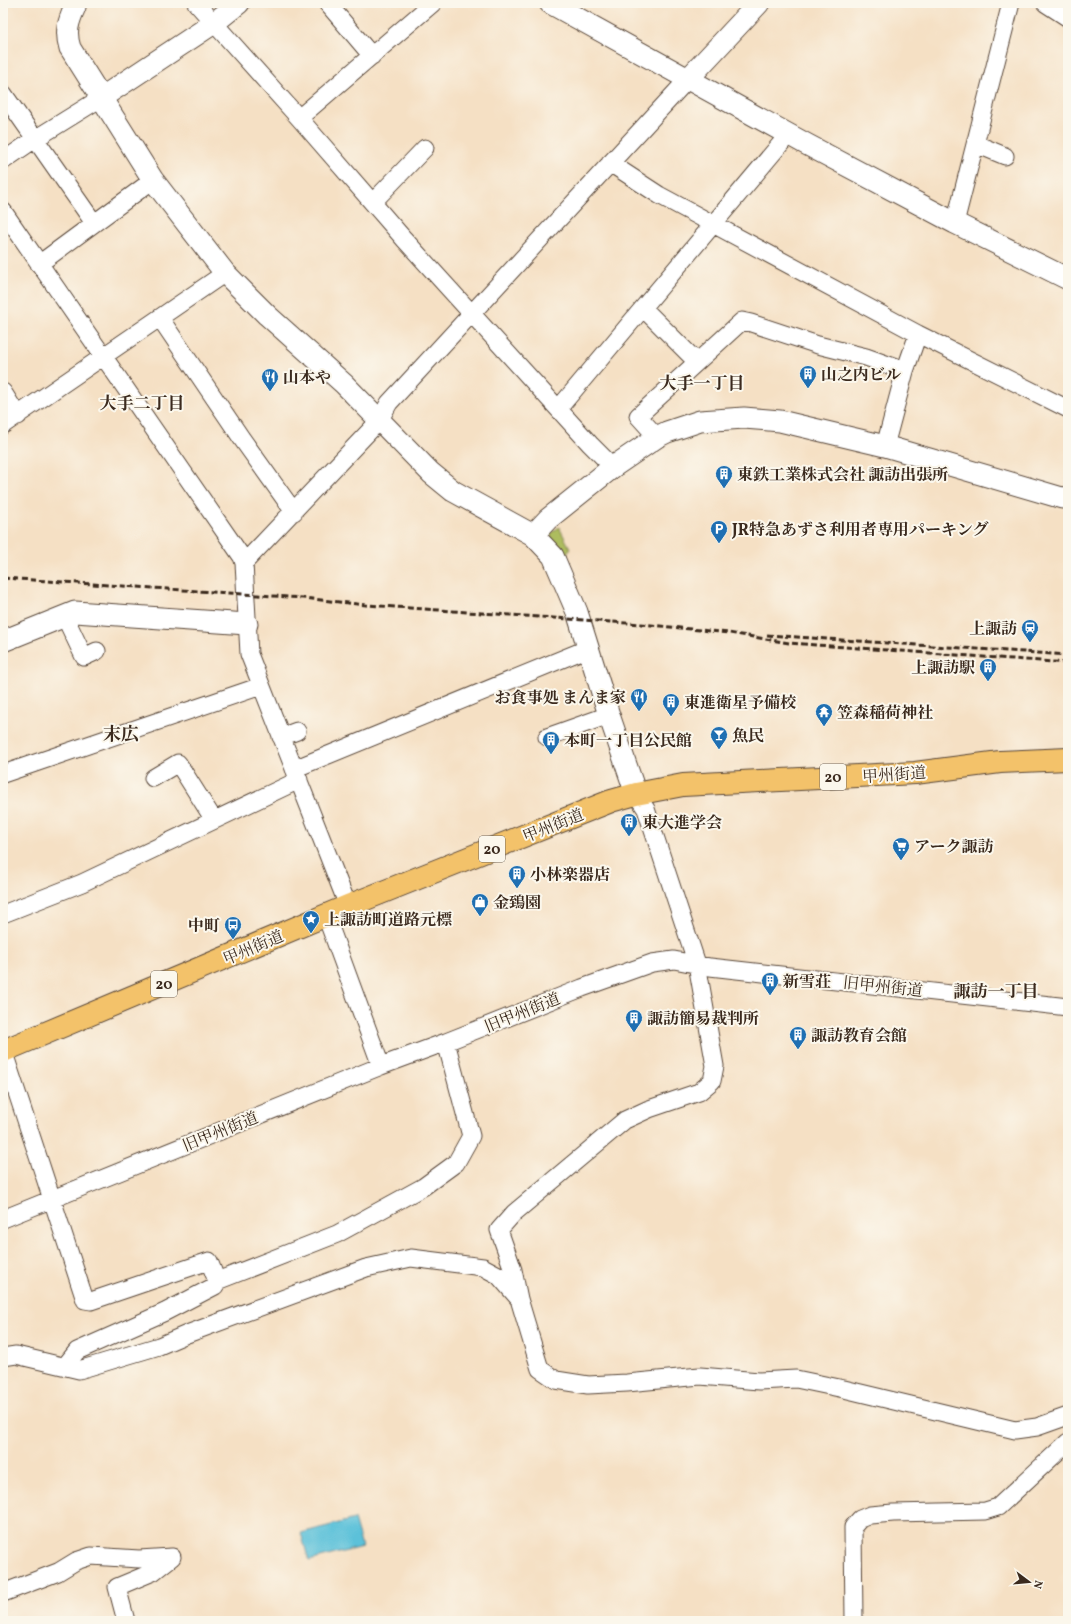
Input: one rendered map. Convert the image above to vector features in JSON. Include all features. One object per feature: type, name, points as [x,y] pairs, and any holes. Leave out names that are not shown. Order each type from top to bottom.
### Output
[{"type":"highway","name":"甲州街道","points":[[3,1051],[348,906],[611,802],[636,794],[683,785],[915,773],[1000,762],[1068,759]]},
{"type":"street","points":[[196,3],[472,314],[559,408],[590,444],[614,467]]},
{"type":"street","points":[[3,161],[214,23],[239,3]]},
{"type":"street","points":[[327,3],[372,56]]},
{"type":"street","points":[[299,118],[433,3]]},
{"type":"street","points":[[550,3],[788,135],[955,223],[1068,279]]},
{"type":"street","points":[[244,563],[379,421],[389,403],[759,3]]},
{"type":"street","points":[[955,223],[1011,3]]},
{"type":"street","points":[[1045,3],[1068,18]]},
{"type":"street","points":[[75,4],[67,29],[70,48],[153,180],[225,273],[344,384],[431,473],[453,491],[533,535],[553,556],[578,612],[609,716],[636,794],[646,809],[696,964],[715,1066],[712,1081],[699,1092],[649,1109],[625,1120],[548,1183],[514,1213],[499,1230],[513,1270],[519,1299],[540,1369],[556,1380],[588,1385],[700,1376],[759,1381],[796,1379],[1015,1430],[1037,1427],[1068,1416]]},
{"type":"street","points":[[3,93],[94,223]]},
{"type":"street","points":[[559,408],[788,135]]},
{"type":"street","points":[[976,144],[1005,156]]},
{"type":"street","points":[[373,202],[425,148]]},
{"type":"street","points":[[610,163],[659,195],[918,334],[1068,409]]},
{"type":"street","points":[[39,264],[153,180]]},
{"type":"street","points":[[3,211],[242,557],[244,563],[249,654],[348,906]]},
{"type":"street","points":[[3,425],[104,358],[225,273]]},
{"type":"street","points":[[643,308],[697,362]]},
{"type":"street","points":[[160,318],[242,439],[294,512]]},
{"type":"street","points":[[656,437],[638,416],[742,322],[751,323],[818,345],[866,356],[905,372]]},
{"type":"street","points":[[886,446],[905,372],[918,334]]},
{"type":"street","points":[[3,392],[18,416]]},
{"type":"street","points":[[533,535],[548,519],[614,467],[656,437],[700,421],[744,418],[780,421],[886,446],[1062,498],[1068,497]]},
{"type":"street","points":[[3,641],[64,615],[75,612],[247,624]]},
{"type":"street","points":[[64,615],[84,657],[97,651]]},
{"type":"street","points":[[3,914],[82,883],[214,820],[297,774],[589,648]]},
{"type":"street","points":[[3,774],[261,686]]},
{"type":"street","points":[[547,737],[609,716]]},
{"type":"street","points":[[281,737],[297,731]]},
{"type":"street","points":[[154,778],[178,763],[214,820]]},
{"type":"street","points":[[326,916],[381,1066]]},
{"type":"street","name":"旧甲州街道","points":[[3,1219],[381,1066],[582,988],[652,964],[674,960],[710,967],[1068,1007]]},
{"type":"street","points":[[65,1366],[77,1351],[165,1312],[215,1286],[217,1281],[337,1234],[423,1187],[456,1163],[471,1136],[446,1042]]},
{"type":"street","points":[[3,1051],[86,1300],[91,1302],[209,1261],[217,1281]]},
{"type":"street","points":[[3,1357],[16,1355],[79,1370],[159,1346],[187,1334],[366,1268],[410,1258],[437,1262],[466,1263],[483,1267],[498,1275],[519,1299]]},
{"type":"street","points":[[854,1621],[853,1527],[860,1518],[870,1515],[893,1513],[985,1511],[998,1507],[1068,1442]]},
{"type":"street","points":[[3,1593],[58,1572],[76,1561],[91,1556],[138,1559],[172,1557],[154,1572],[116,1587],[126,1621]]},
{"type":"green space","points":[[559,527],[570,548],[565,559],[550,541],[551,533]]},
{"type":"water","points":[[354,1519],[362,1547],[309,1561],[301,1533]]},
{"type":"railway","points":[[3,578],[303,598],[366,605],[641,624],[729,633],[789,643],[1068,663]]},
{"type":"railway","points":[[767,635],[1068,655]]},
{"type":"place","name":"山之内ビル","points":[[808,389]]},
{"type":"place","name":"山本や","points":[[270,392]]},
{"type":"place","name":"東鉄工業株式会社 諏訪出張所","points":[[724,489]]},
{"type":"place","name":"JR特急あずさ利用者専用パーキング","points":[[719,544]]},
{"type":"place","name":"上諏訪","points":[[1030,643]]},
{"type":"place","name":"上諏訪駅","points":[[988,682]]},
{"type":"place","name":"お食事処 まんま家","points":[[639,712]]},
{"type":"place","name":"東進衛星予備校","points":[[671,717]]},
{"type":"place","name":"笠森稲荷神社","points":[[824,727]]},
{"type":"place","name":"魚民","points":[[719,750]]},
{"type":"place","name":"本町一丁目公民館","points":[[551,755]]},
{"type":"place","name":"東大進学会","points":[[629,837]]},
{"type":"place","name":"アーク諏訪","points":[[901,861]]},
{"type":"place","name":"小林楽器店","points":[[517,889]]},
{"type":"place","name":"金鵄園","points":[[480,917]]},
{"type":"place","name":"上諏訪町道路元標","points":[[311,934]]},
{"type":"place","name":"中町","points":[[233,940]]},
{"type":"place","name":"新雪荘","points":[[770,996]]},
{"type":"place","name":"諏訪簡易裁判所","points":[[634,1033]]},
{"type":"place","name":"諏訪教育会館","points":[[798,1050]]},
{"type":"district","name":"大手一丁目","points":[[702,383]]},
{"type":"district","name":"大手二丁目","points":[[142,403]]},
{"type":"district","name":"末広","points":[[121,734]]},
{"type":"district","name":"諏訪一丁目","points":[[996,991]]}]
